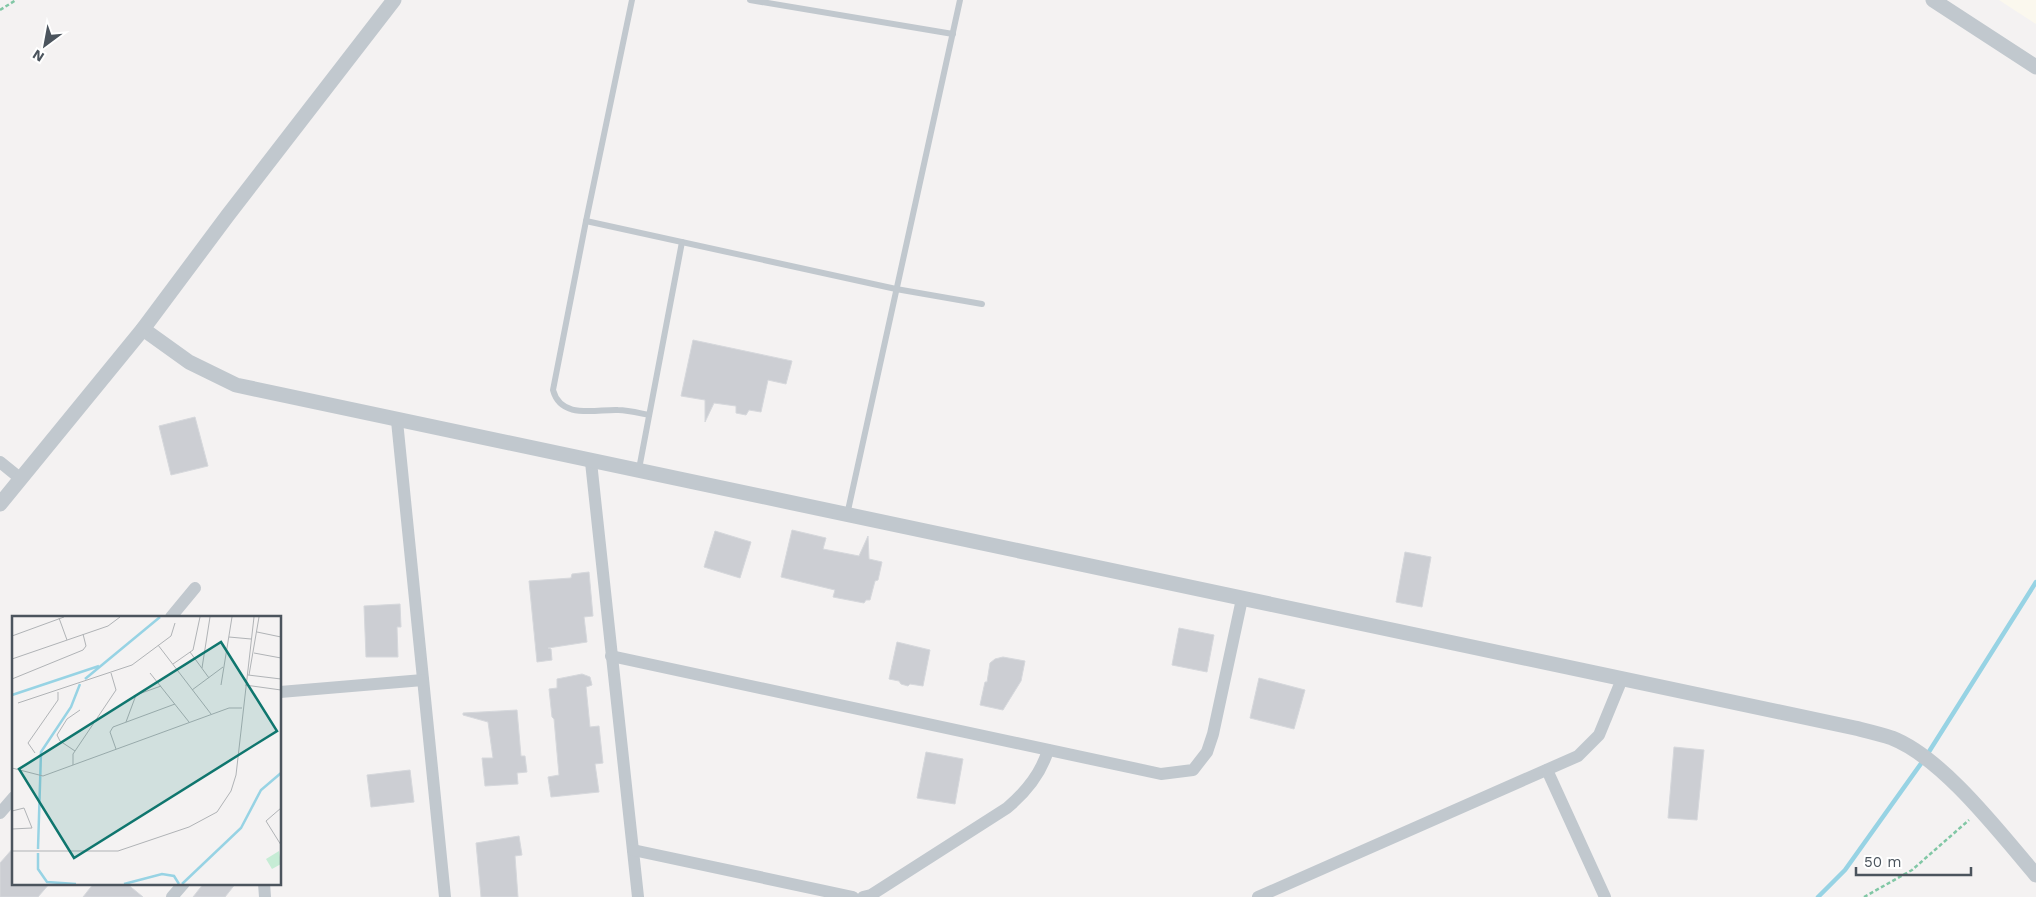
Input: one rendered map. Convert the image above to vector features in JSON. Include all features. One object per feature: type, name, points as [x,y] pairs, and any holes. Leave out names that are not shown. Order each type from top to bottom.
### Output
[{"type":"street","points":[[0,504],[143,329],[228,215],[394,0]]},
{"type":"street","points":[[1933,0],[2036,67]]},
{"type":"street","points":[[143,329],[189,362],[236,386],[1855,728],[1892,738],[1910,747],[1942,771],[2036,875]]},
{"type":"street","points":[[397,421],[445,897]]},
{"type":"street","points":[[0,462],[21,479]]},
{"type":"street","points":[[591,462],[638,897]]},
{"type":"street","points":[[172,616],[195,588]]},
{"type":"street","points":[[611,656],[1161,774],[1193,770],[1207,752],[1213,734],[1242,599]]},
{"type":"street","points":[[1258,897],[1578,756],[1599,735],[1622,679]]},
{"type":"street","points":[[281,692],[423,680]]},
{"type":"street","points":[[863,897],[871,895],[1007,808],[1029,786],[1043,766],[1048,750]]},
{"type":"street","points":[[1547,770],[1605,897]]},
{"type":"street","points":[[0,812],[12,800]]},
{"type":"street","points":[[633,850],[853,897]]},
{"type":"street","points":[[172,897],[183,884]]},
{"type":"street","points":[[264,884],[265,897]]},
{"type":"lane","points":[[632,0],[553,390],[555,397],[560,403],[573,409],[594,412],[619,410],[649,415]]},
{"type":"lane","points":[[750,0],[953,34]]},
{"type":"lane","points":[[846,516],[960,0]]},
{"type":"lane","points":[[586,221],[896,289],[982,304]]},
{"type":"lane","points":[[638,472],[682,242]]},
{"type":"path","points":[[0,10],[16,0]]},
{"type":"path","points":[[1864,897],[1912,870],[1980,811]]},
{"type":"shaded area","points":[[1999,0],[2036,0],[2036,24]]},
{"type":"building","points":[[693,340],[792,361],[786,384],[768,380],[761,412],[749,410],[746,415],[736,413],[736,406],[714,403],[705,422],[705,400],[681,396]]},
{"type":"building","points":[[195,417],[208,466],[171,475],[159,426]]},
{"type":"building","points":[[792,530],[826,538],[823,549],[859,556],[868,536],[869,559],[882,562],[878,580],[875,581],[870,600],[866,600],[864,603],[833,597],[835,590],[781,577]]},
{"type":"building","points":[[715,531],[751,542],[740,578],[704,567]]},
{"type":"building","points":[[1405,552],[1431,557],[1422,607],[1396,602]]},
{"type":"building","points":[[589,572],[593,616],[584,617],[587,642],[548,648],[551,649],[552,660],[537,662],[529,581],[571,578],[572,574]]},
{"type":"building","points":[[400,604],[401,627],[397,627],[398,657],[366,657],[364,606]]},
{"type":"building","points":[[1179,628],[1214,635],[1207,672],[1172,665]]},
{"type":"building","points":[[897,642],[930,650],[923,686],[910,684],[908,686],[901,684],[899,681],[889,679]]},
{"type":"building","points":[[1003,657],[1025,661],[1021,681],[1003,710],[980,705],[990,663],[995,659]]},
{"type":"building","points":[[582,674],[590,677],[592,685],[586,687],[590,727],[599,726],[603,763],[595,764],[599,792],[551,797],[548,777],[559,775],[554,719],[552,717],[549,689],[557,688],[557,679]]},
{"type":"building","points":[[1259,678],[1305,690],[1294,729],[1250,718]]},
{"type":"building","points":[[517,710],[521,756],[525,756],[527,772],[517,773],[518,784],[485,786],[482,758],[493,758],[488,722],[463,715],[463,713]]},
{"type":"building","points":[[1674,747],[1704,750],[1697,820],[1668,818]]},
{"type":"building","points":[[926,752],[963,759],[955,804],[917,798]]},
{"type":"building","points":[[410,770],[414,802],[371,807],[367,775]]},
{"type":"building","points":[[519,836],[522,855],[515,856],[518,897],[481,897],[476,843]]},
{"type":"building","points":[[12,849],[12,884],[49,884],[38,897],[0,897],[0,863]]},
{"type":"building","points":[[93,884],[127,884],[143,897],[83,897]]},
{"type":"building","points":[[203,884],[235,884],[225,897],[193,897]]},
{"type":"waterway","points":[[1818,897],[1845,870],[1925,758],[2036,582]]}]
